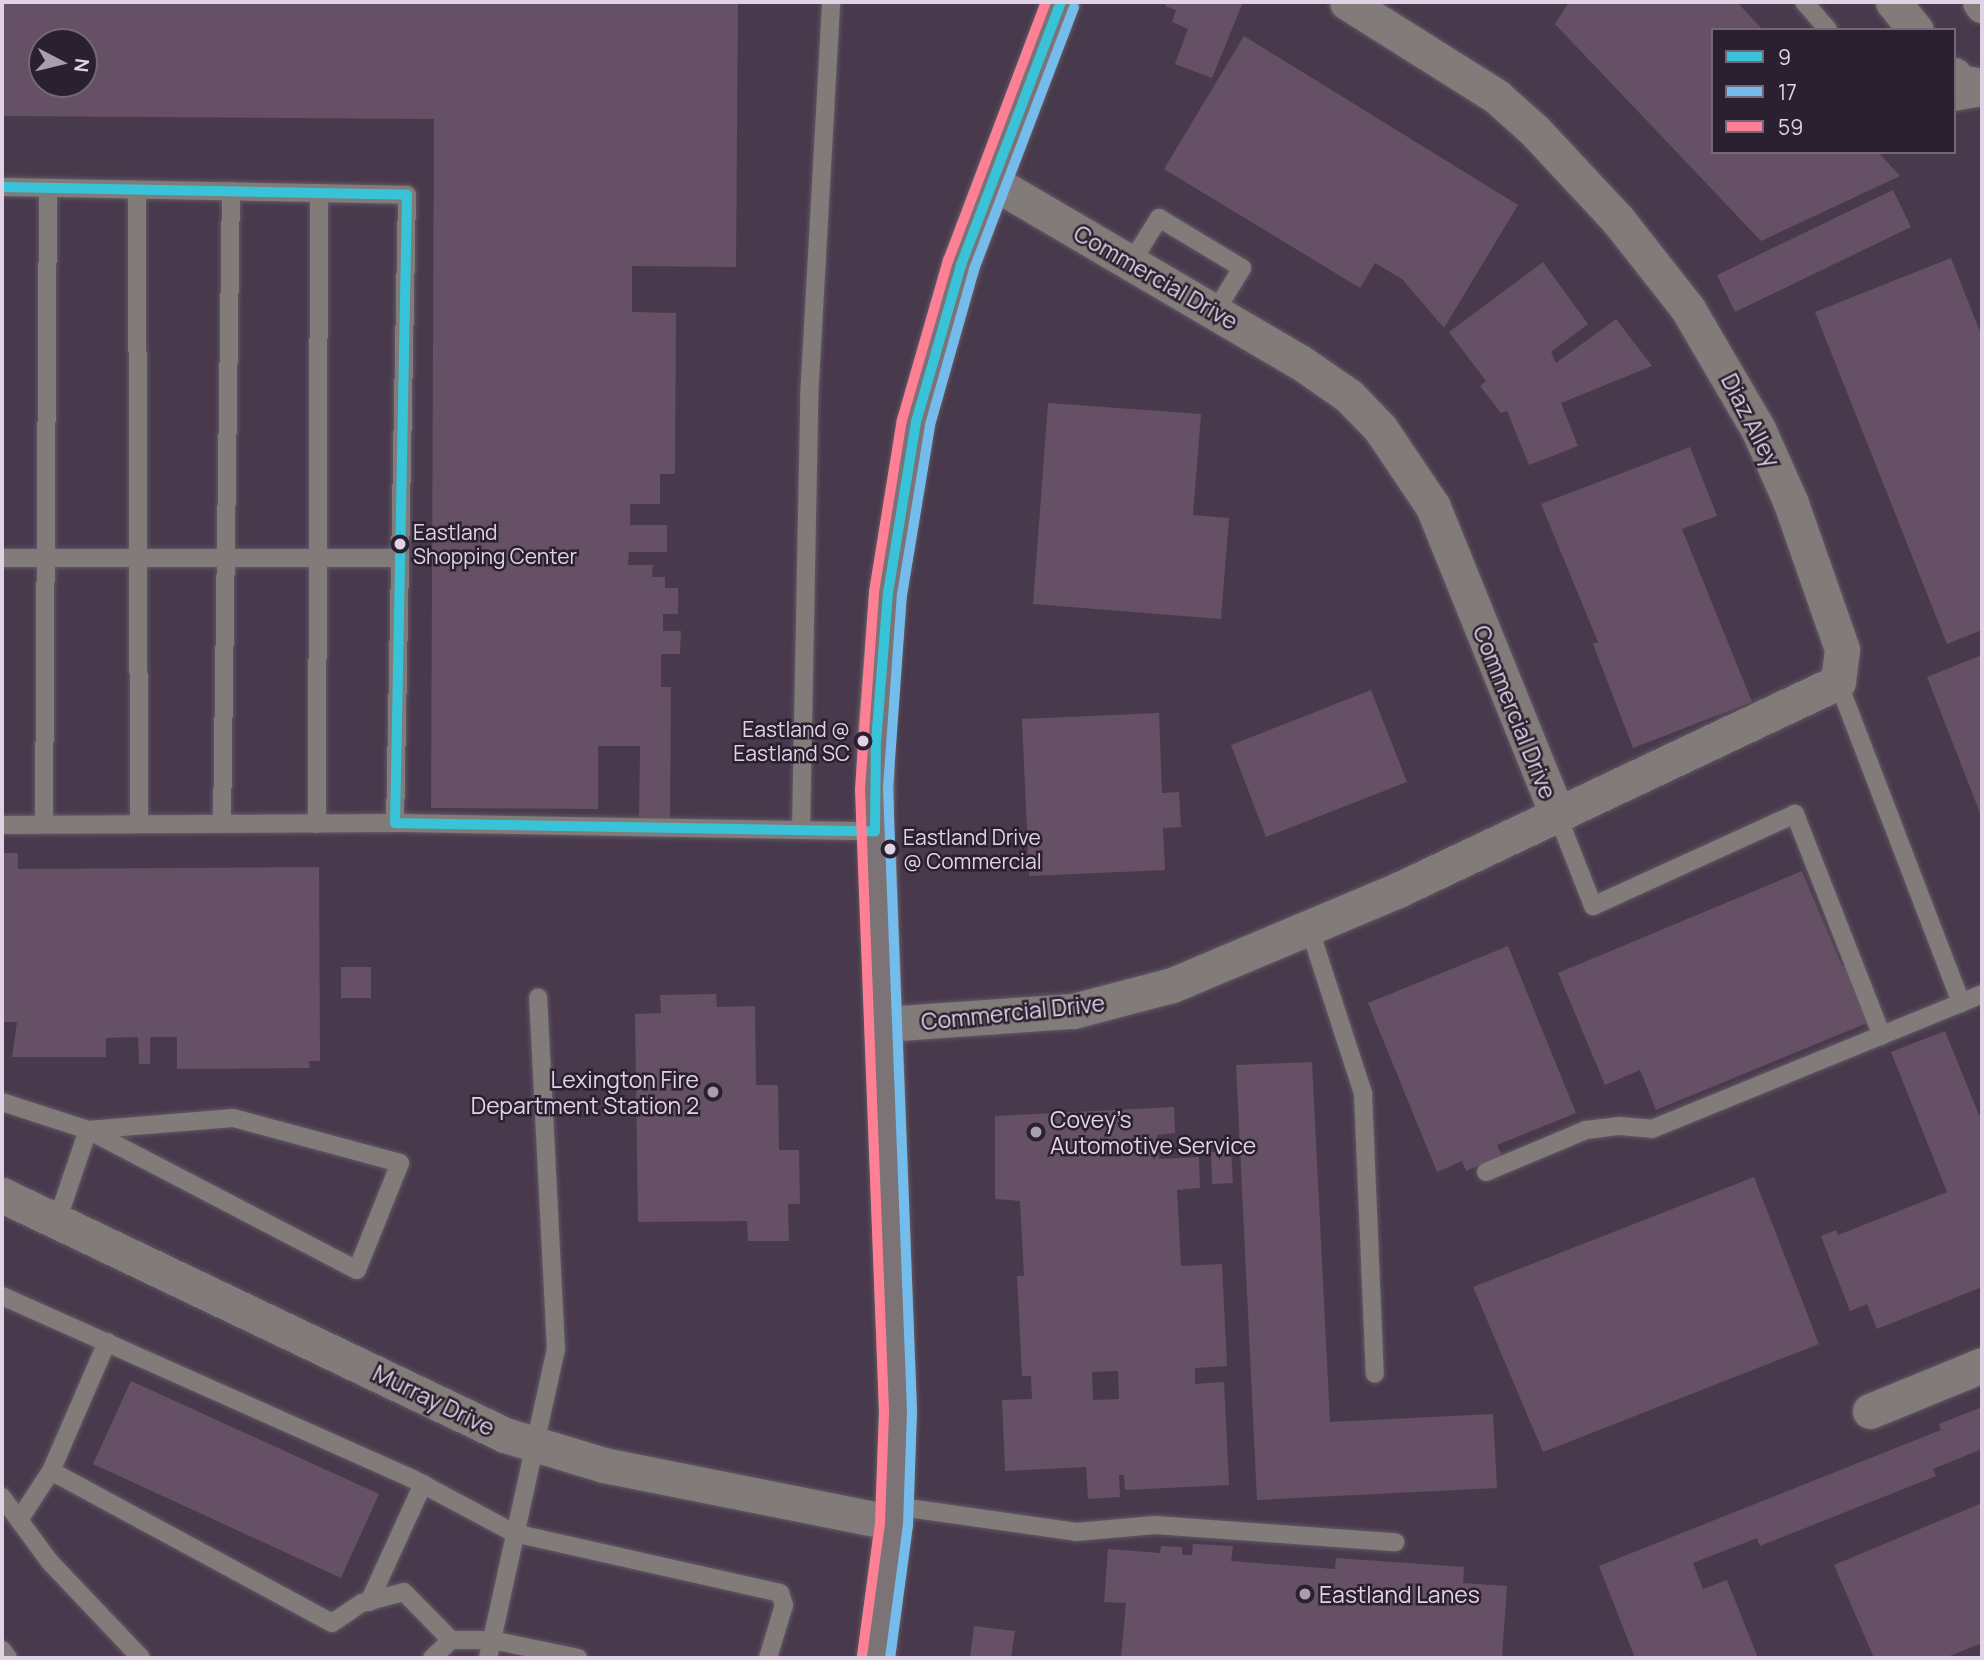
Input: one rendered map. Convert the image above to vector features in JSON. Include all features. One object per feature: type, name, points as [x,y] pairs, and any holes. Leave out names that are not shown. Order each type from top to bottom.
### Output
[{"type":"street","points":[[876,1658],[894,1514],[898,1411],[876,840],[879,687],[903,492],[916,422],[961,265],[990,181],[1061,2]]},
{"type":"street","name":"Diaz Alley","points":[[1347,2],[1496,96],[1534,130],[1618,220],[1688,309],[1758,429],[1791,503],[1842,649],[1844,663],[1838,682]]},
{"type":"street","points":[[1893,2],[1914,28]]},
{"type":"street","points":[[1956,78],[1959,82],[1982,86]]},
{"type":"street","name":"Commercial Drive","points":[[885,1024],[1036,1015],[1122,1001],[1309,927],[1557,814],[1433,507],[1403,459],[1349,397],[1215,312],[990,181]]},
{"type":"street","points":[[1557,814],[1838,682]]},
{"type":"street","name":"Murray Drive","points":[[2,1195],[352,1359],[409,1390],[533,1443],[604,1465],[894,1514]]},
{"type":"street","points":[[1870,1411],[1982,1365]]},
{"type":"lane","points":[[802,830],[809,399],[831,2]]},
{"type":"lane","points":[[1804,2],[1826,28]]},
{"type":"lane","points":[[1956,102],[1982,97]]},
{"type":"lane","points":[[2,187],[407,195],[395,823]]},
{"type":"lane","points":[[44,824],[43,558],[48,188]]},
{"type":"lane","points":[[137,190],[139,824]]},
{"type":"lane","points":[[222,824],[231,191]]},
{"type":"lane","points":[[317,824],[319,193]]},
{"type":"lane","points":[[1131,263],[1159,218],[1242,268],[1215,312]]},
{"type":"lane","points":[[2,558],[400,558]]},
{"type":"lane","points":[[1838,682],[1961,1003]]},
{"type":"lane","points":[[1557,814],[1592,906],[1795,814],[1882,1036]]},
{"type":"lane","points":[[2,825],[395,823],[802,830],[876,840]]},
{"type":"lane","points":[[1309,927],[1363,1093],[1375,1374]]},
{"type":"lane","points":[[1486,1172],[1586,1130],[1620,1126],[1652,1129],[1982,994]]},
{"type":"lane","points":[[488,1658],[533,1443],[556,1350],[538,998]]},
{"type":"lane","points":[[2,1102],[88,1130],[357,1270],[400,1163],[233,1118],[88,1130]]},
{"type":"lane","points":[[57,1221],[88,1130]]},
{"type":"lane","points":[[2,1296],[423,1484],[514,1533],[780,1593],[783,1605],[768,1658]]},
{"type":"lane","points":[[19,1520],[51,1471],[107,1342]]},
{"type":"lane","points":[[51,1471],[332,1623],[369,1602],[404,1592],[451,1640]]},
{"type":"lane","points":[[369,1602],[423,1484]]},
{"type":"lane","points":[[2,1497],[50,1562],[141,1658]]},
{"type":"lane","points":[[894,1514],[1076,1532],[1155,1525],[1395,1542]]},
{"type":"lane","points":[[432,1658],[451,1640],[492,1640],[578,1658]]},
{"type":"lane","points":[[2,1650],[8,1658]]},
{"type":"building","points":[[2,2],[738,2],[736,267],[632,266],[632,312],[676,313],[675,474],[660,474],[660,504],[630,504],[630,525],[667,525],[667,552],[629,552],[628,565],[653,565],[652,577],[665,577],[665,588],[678,588],[678,614],[663,614],[663,631],[681,631],[680,654],[661,654],[661,687],[671,687],[670,821],[639,821],[640,746],[598,746],[598,809],[431,808],[434,119],[2,116]]},
{"type":"building","points":[[1167,2],[1243,2],[1212,78],[1175,64],[1188,29],[1172,22],[1176,10],[1165,6]]},
{"type":"building","points":[[1569,2],[1737,2],[1761,28],[1711,28],[1711,154],[1880,154],[1900,176],[1761,241],[1555,24]]},
{"type":"building","points":[[1244,36],[1518,205],[1444,328],[1402,279],[1375,263],[1360,288],[1164,169]]},
{"type":"building","points":[[1893,190],[1911,227],[1735,312],[1717,275]]},
{"type":"building","points":[[1951,258],[1982,337],[1982,630],[1947,644],[1815,312]]},
{"type":"building","points":[[1543,262],[1588,324],[1551,352],[1556,363],[1616,319],[1652,366],[1561,403],[1578,446],[1529,465],[1507,411],[1501,413],[1480,386],[1486,381],[1449,332]]},
{"type":"building","points":[[1048,403],[1201,414],[1193,515],[1229,518],[1221,619],[1033,604]]},
{"type":"building","points":[[1690,447],[1717,516],[1682,529],[1752,702],[1633,748],[1593,644],[1598,642],[1541,504]]},
{"type":"building","points":[[1982,655],[1982,818],[1927,677]]},
{"type":"building","points":[[1371,690],[1407,782],[1266,837],[1231,745]]},
{"type":"building","points":[[1159,713],[1162,793],[1179,792],[1181,827],[1163,828],[1165,870],[1029,876],[1022,719]]},
{"type":"building","points":[[2,853],[18,853],[18,869],[319,867],[320,1061],[309,1061],[310,1068],[177,1069],[177,1037],[150,1037],[150,1064],[139,1064],[138,1037],[106,1038],[106,1057],[12,1057],[17,1022],[2,1022]]},
{"type":"building","points":[[1802,871],[1842,966],[1848,963],[1872,1021],[1656,1110],[1640,1070],[1605,1085],[1558,973]]},
{"type":"building","points":[[1508,946],[1576,1113],[1497,1145],[1502,1156],[1466,1171],[1462,1161],[1437,1172],[1368,1003]]},
{"type":"building","points":[[341,967],[371,967],[371,998],[341,998]]},
{"type":"building","points":[[716,994],[717,1007],[755,1006],[756,1085],[778,1085],[779,1150],[799,1150],[800,1204],[788,1204],[789,1241],[748,1241],[747,1221],[638,1222],[635,1014],[661,1013],[660,995]]},
{"type":"building","points":[[1945,1031],[1979,1115],[1982,1114],[1982,1287],[1877,1329],[1867,1304],[1850,1311],[1821,1236],[1836,1230],[1838,1235],[1947,1192],[1891,1052]]},
{"type":"building","points":[[1312,1062],[1330,1422],[1493,1414],[1497,1488],[1257,1500],[1236,1065]]},
{"type":"building","points":[[1174,1107],[1175,1133],[1157,1135],[1159,1159],[1199,1157],[1200,1188],[1177,1190],[1181,1266],[1222,1264],[1227,1366],[1195,1368],[1195,1384],[1224,1382],[1229,1485],[1125,1490],[1124,1475],[1119,1475],[1120,1497],[1088,1499],[1086,1467],[1005,1471],[1002,1400],[1032,1399],[1031,1376],[1022,1376],[1017,1276],[1024,1276],[1020,1201],[995,1199],[995,1116]],"holes":[[[1118,1371],[1119,1399],[1093,1400],[1092,1372]]]},
{"type":"building","points":[[1231,1151],[1233,1183],[1212,1184],[1211,1152]]},
{"type":"building","points":[[1754,1177],[1819,1344],[1543,1452],[1473,1287]]},
{"type":"building","points":[[131,1381],[379,1494],[341,1578],[93,1464]]},
{"type":"building","points":[[1982,1407],[1982,1449],[1933,1469],[1936,1476],[1760,1546],[1757,1538],[1693,1563],[1703,1589],[1727,1580],[1758,1658],[1635,1658],[1599,1566],[1941,1430],[1939,1424]]},
{"type":"building","points":[[1982,1503],[1982,1643],[1945,1658],[1874,1658],[1834,1565]]},
{"type":"building","name":"Eastland Lanes","points":[[1193,1544],[1233,1546],[1231,1561],[1335,1569],[1336,1558],[1464,1567],[1463,1583],[1507,1586],[1502,1658],[1121,1658],[1126,1603],[1104,1602],[1108,1549],[1160,1553],[1161,1546],[1182,1547],[1182,1555],[1192,1555]]},
{"type":"building","points":[[974,1626],[1015,1631],[1011,1658],[970,1658]]},
{"type":"transit line","name":"59","points":[[862,1656],[880,1522],[884,1411],[860,789],[874,592],[902,420],[948,261],[1046,2]]},
{"type":"transit line","name":"9","points":[[2,187],[407,195],[395,823],[875,831],[876,742],[888,593],[916,422],[961,265],[1061,2]]},
{"type":"transit line","name":"17","points":[[890,1658],[908,1525],[912,1411],[888,788],[902,595],[930,425],[974,269],[1074,7]]},
{"type":"place","name":"Eastland Shopping Center","points":[[400,544]]},
{"type":"place","name":"Eastland @ Eastland SC","points":[[863,741]]},
{"type":"place","name":"Eastland Drive @ Commercial","points":[[890,849]]},
{"type":"place","name":"Lexington Fire Department Station 2","points":[[713,1092]]},
{"type":"place","name":"Covey’s Automotive Service","points":[[1036,1132]]},
{"type":"place","name":"Eastland Lanes","points":[[1305,1594]]}]
